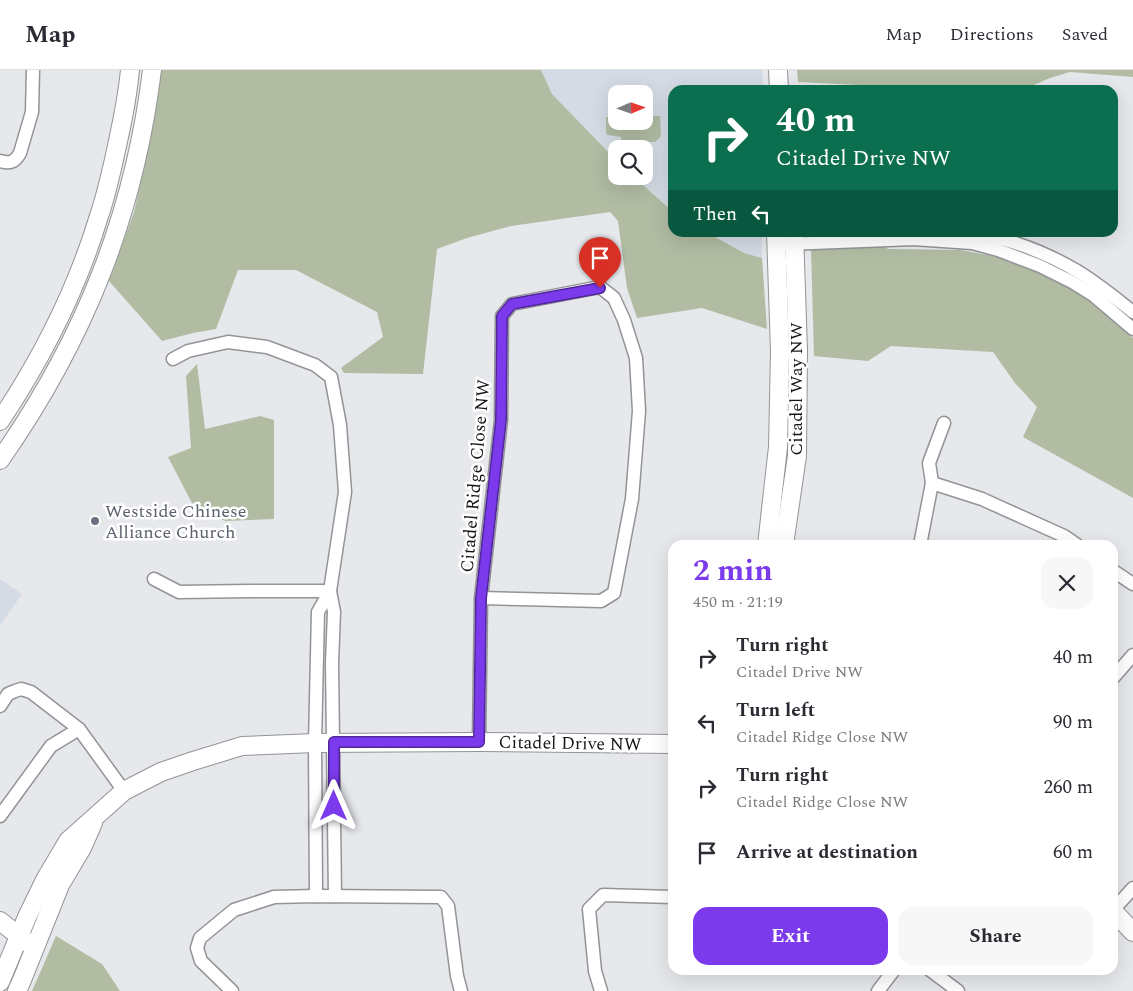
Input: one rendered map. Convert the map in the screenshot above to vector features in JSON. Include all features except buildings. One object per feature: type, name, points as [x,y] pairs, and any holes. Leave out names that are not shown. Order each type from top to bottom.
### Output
[{"type":"street","points":[[0,161],[6,163],[13,162],[20,153],[32,112],[33,70]]},
{"type":"street","points":[[0,421],[38,360],[65,307],[90,244],[104,199],[118,141],[130,70]]},
{"type":"street","points":[[0,460],[41,398],[64,357],[106,264],[124,209],[137,157],[148,103],[152,70]]},
{"type":"street","points":[[992,237],[1049,256],[1084,276],[1133,312]]},
{"type":"street","points":[[776,238],[913,239],[972,244],[998,250],[1040,266],[1072,282],[1093,295],[1133,329]]},
{"type":"street","name":"Citadel Way NW","points":[[768,540],[778,447],[780,352],[776,238]]},
{"type":"street","name":"Citadel Way NW","points":[[785,540],[797,456],[798,352],[794,238]]},
{"type":"street","name":"Citadel Ridge Close NW","points":[[479,742],[481,598],[501,420],[502,316],[512,304],[600,288],[614,298],[624,320],[636,358],[639,411],[632,499],[614,593],[600,601],[481,598]]},
{"type":"street","points":[[173,360],[188,351],[228,342],[267,347],[314,365],[331,377],[340,425],[345,492],[330,592],[334,612],[332,663],[335,896]]},
{"type":"street","points":[[780,352],[798,352]]},
{"type":"street","points":[[921,540],[932,483],[929,463],[944,424]]},
{"type":"street","points":[[932,483],[982,499],[1070,540]]},
{"type":"street","points":[[1118,574],[1133,584]]},
{"type":"street","points":[[154,579],[179,592],[330,592]]},
{"type":"street","points":[[316,896],[314,743],[318,612],[330,592]]},
{"type":"street","points":[[1118,672],[1133,654]]},
{"type":"street","points":[[0,706],[8,694],[21,689],[31,692],[79,729],[124,791]]},
{"type":"street","points":[[0,816],[51,746],[79,729]]},
{"type":"street","name":"Citadel Drive NW","points":[[0,982],[5,954],[18,937],[46,878],[68,841],[124,791],[161,772],[242,746],[334,742],[668,744]]},
{"type":"street","name":"Citadel Drive NW","points":[[16,991],[60,885],[82,848],[96,816]]},
{"type":"street","points":[[1118,904],[1133,888]]},
{"type":"street","points":[[601,991],[595,971],[589,910],[603,895],[668,897]]},
{"type":"street","points":[[232,991],[201,961],[197,948],[200,938],[234,910],[274,897],[335,896],[441,897],[448,906],[457,976],[461,991]]},
{"type":"street","points":[[1118,916],[1133,932]]},
{"type":"street","points":[[0,922],[35,948]]},
{"type":"street","points":[[5,954],[26,970]]},
{"type":"street","points":[[878,991],[890,975]]},
{"type":"street","points":[[937,975],[958,991]]},
{"type":"shaded area","points":[[541,70],[762,70],[763,85],[668,85],[668,207],[643,185],[653,185],[653,140],[608,140],[608,152],[552,94]]},
{"type":"shaded area","points":[[715,237],[762,237],[762,258],[744,253]]},
{"type":"shaded area","points":[[0,579],[22,594],[0,625]]},
{"type":"green space","points":[[161,70],[541,70],[552,94],[608,152],[608,185],[643,185],[668,207],[668,237],[715,237],[744,253],[762,258],[767,329],[702,308],[637,318],[627,288],[618,221],[610,212],[511,226],[467,238],[437,249],[423,374],[344,373],[341,368],[383,337],[377,312],[296,270],[238,270],[216,329],[162,341],[109,281],[134,212],[149,144]]},
{"type":"green space","points":[[797,70],[1133,70],[1133,77],[1070,72],[1034,85],[858,85],[798,82]]},
{"type":"green space","points":[[653,116],[660,116],[661,136],[655,142],[653,140],[621,140],[621,137],[606,133],[606,117],[608,117],[608,130],[653,130]]},
{"type":"green space","points":[[882,245],[888,249],[961,250],[1018,263],[1038,271],[1093,302],[1133,338],[1133,498],[1023,437],[1037,407],[1015,383],[993,352],[891,346],[868,361],[814,356],[811,249]]},
{"type":"green space","points":[[197,364],[205,429],[260,416],[274,420],[274,519],[225,521],[192,503],[168,457],[191,448],[186,376]]},
{"type":"green space","points":[[56,936],[102,964],[120,991],[32,991]]},
{"type":"place","name":"Westside Chinese Alliance Church","points":[[95,521]]},
{"type":"route","points":[[334,806],[334,742],[479,742],[481,598],[501,420],[502,316],[512,304],[600,288]]}]
